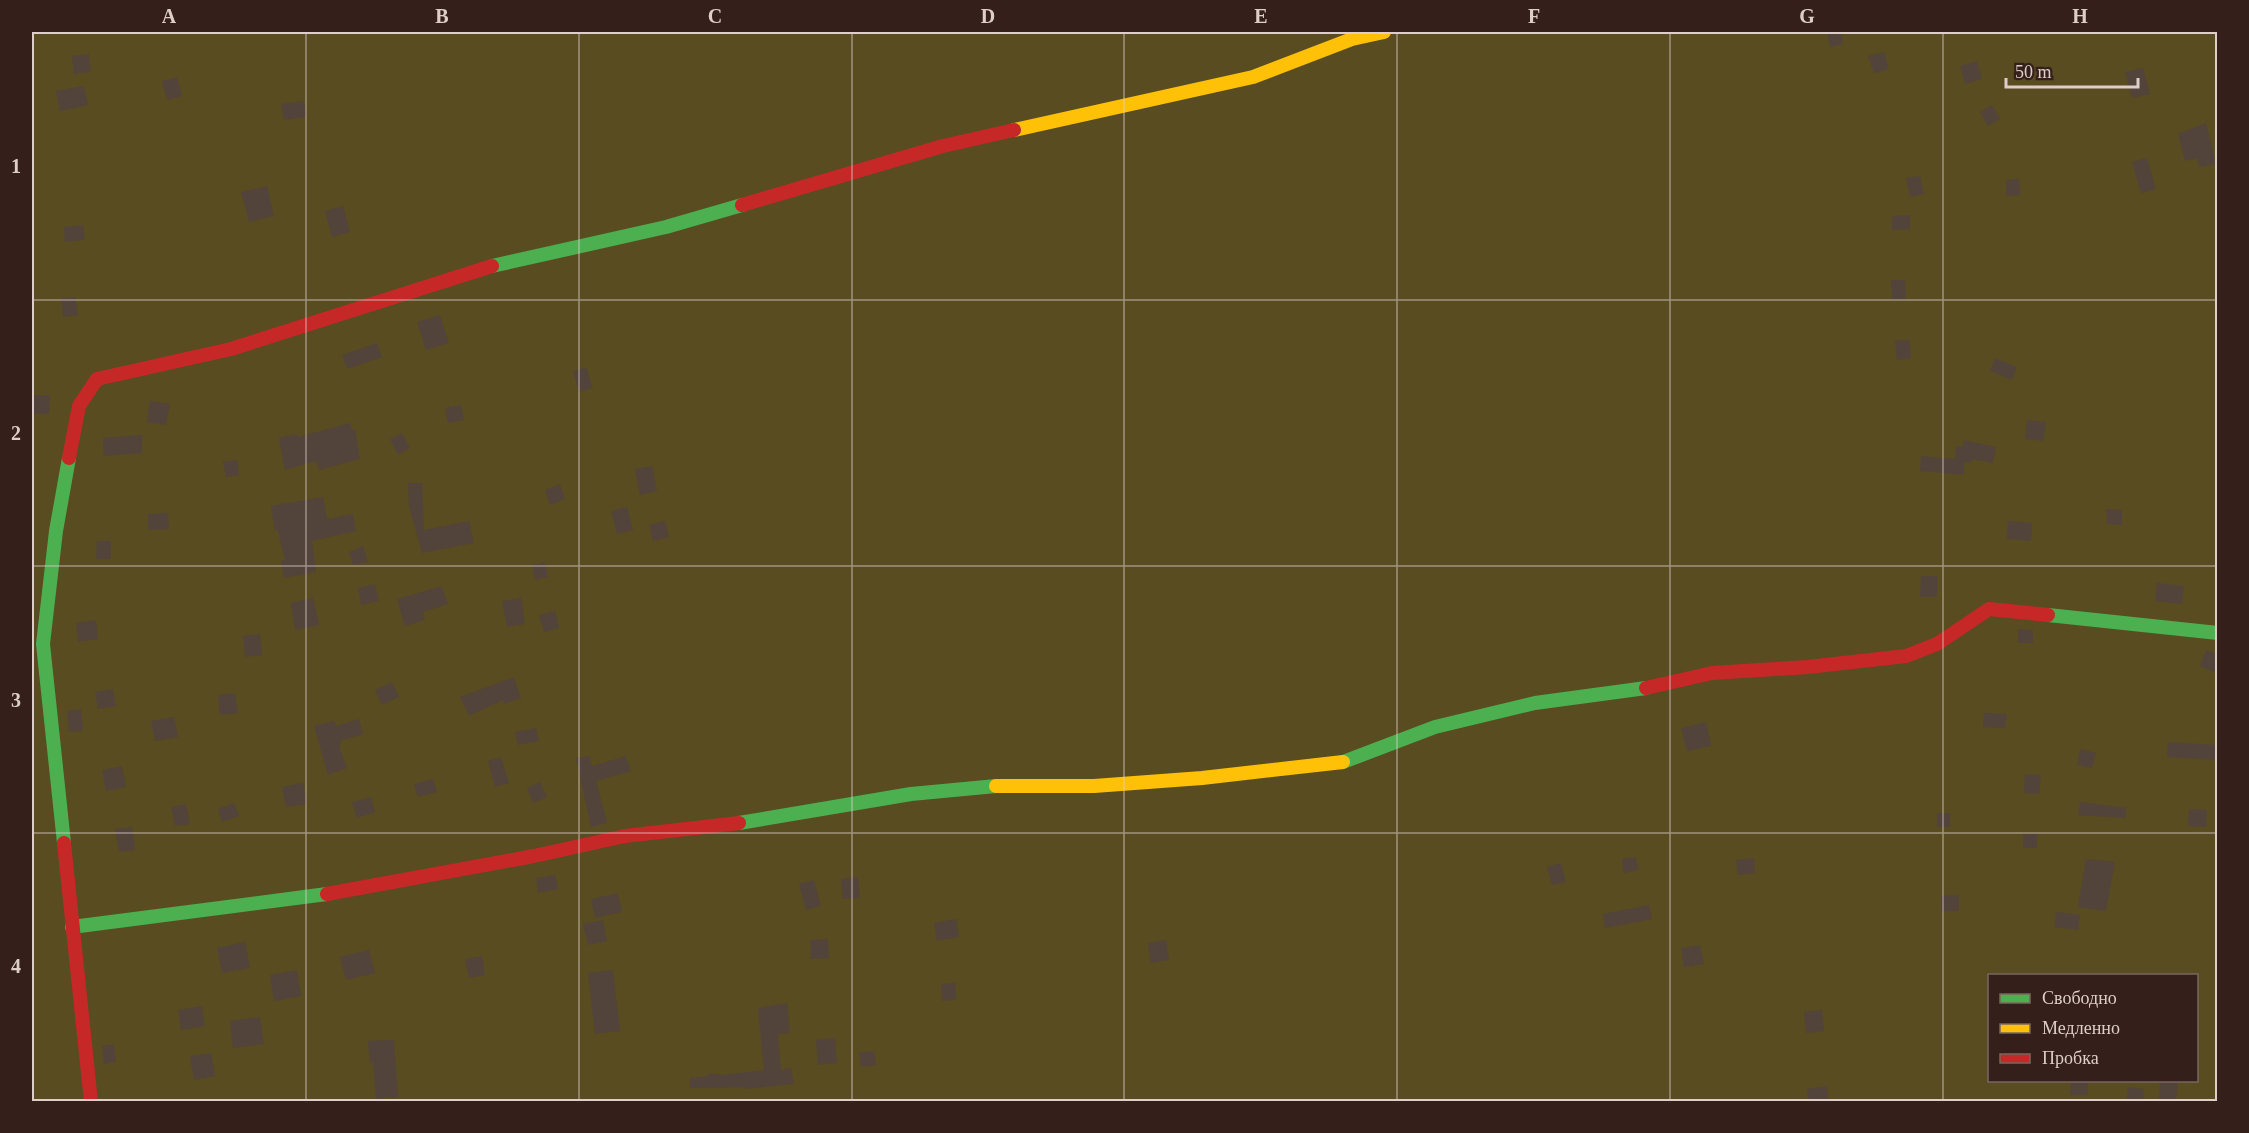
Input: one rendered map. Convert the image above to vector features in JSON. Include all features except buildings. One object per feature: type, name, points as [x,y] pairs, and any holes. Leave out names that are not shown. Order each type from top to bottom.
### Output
[{"type":"street","points":[[91,1101],[43,644],[56,531],[79,406],[97,379],[231,349],[470,271],[666,227],[943,146],[1253,77],[1352,39],[1384,32]]},
{"type":"street","points":[[72,927],[332,893],[534,856],[625,836],[723,826],[911,794],[1000,786],[1094,786],[1202,778],[1346,762],[1435,727],[1535,704],[1622,693],[1712,673],[1808,667],[1906,656],[1937,644],[1989,609],[2217,633]]},
{"type":"shaded area","points":[[32,32],[2217,32],[2217,1101],[32,1101]]},
{"type":"traffic: fast","points":[[492,266],[666,227],[742,205]]},
{"type":"traffic: fast","points":[[64,843],[43,644],[56,531],[69,458]]},
{"type":"traffic: fast","points":[[2048,615],[2218,633]]},
{"type":"traffic: fast","points":[[1343,762],[1435,727],[1535,703],[1646,688]]},
{"type":"traffic: fast","points":[[739,823],[911,794],[996,786]]},
{"type":"traffic: fast","points":[[72,927],[327,894]]},
{"type":"traffic: slow","points":[[1014,130],[1253,77],[1352,39],[1384,32]]},
{"type":"traffic: slow","points":[[996,786],[1094,786],[1202,778],[1343,762]]},
{"type":"traffic: jam","points":[[742,205],[943,146],[1014,130]]},
{"type":"traffic: jam","points":[[69,458],[79,406],[97,379],[231,349],[492,266]]},
{"type":"traffic: jam","points":[[1646,688],[1712,673],[1808,667],[1906,656],[1937,644],[1989,609],[2048,615]]},
{"type":"traffic: jam","points":[[327,894],[534,856],[625,836],[739,823]]},
{"type":"traffic: jam","points":[[64,843],[91,1102]]}]
